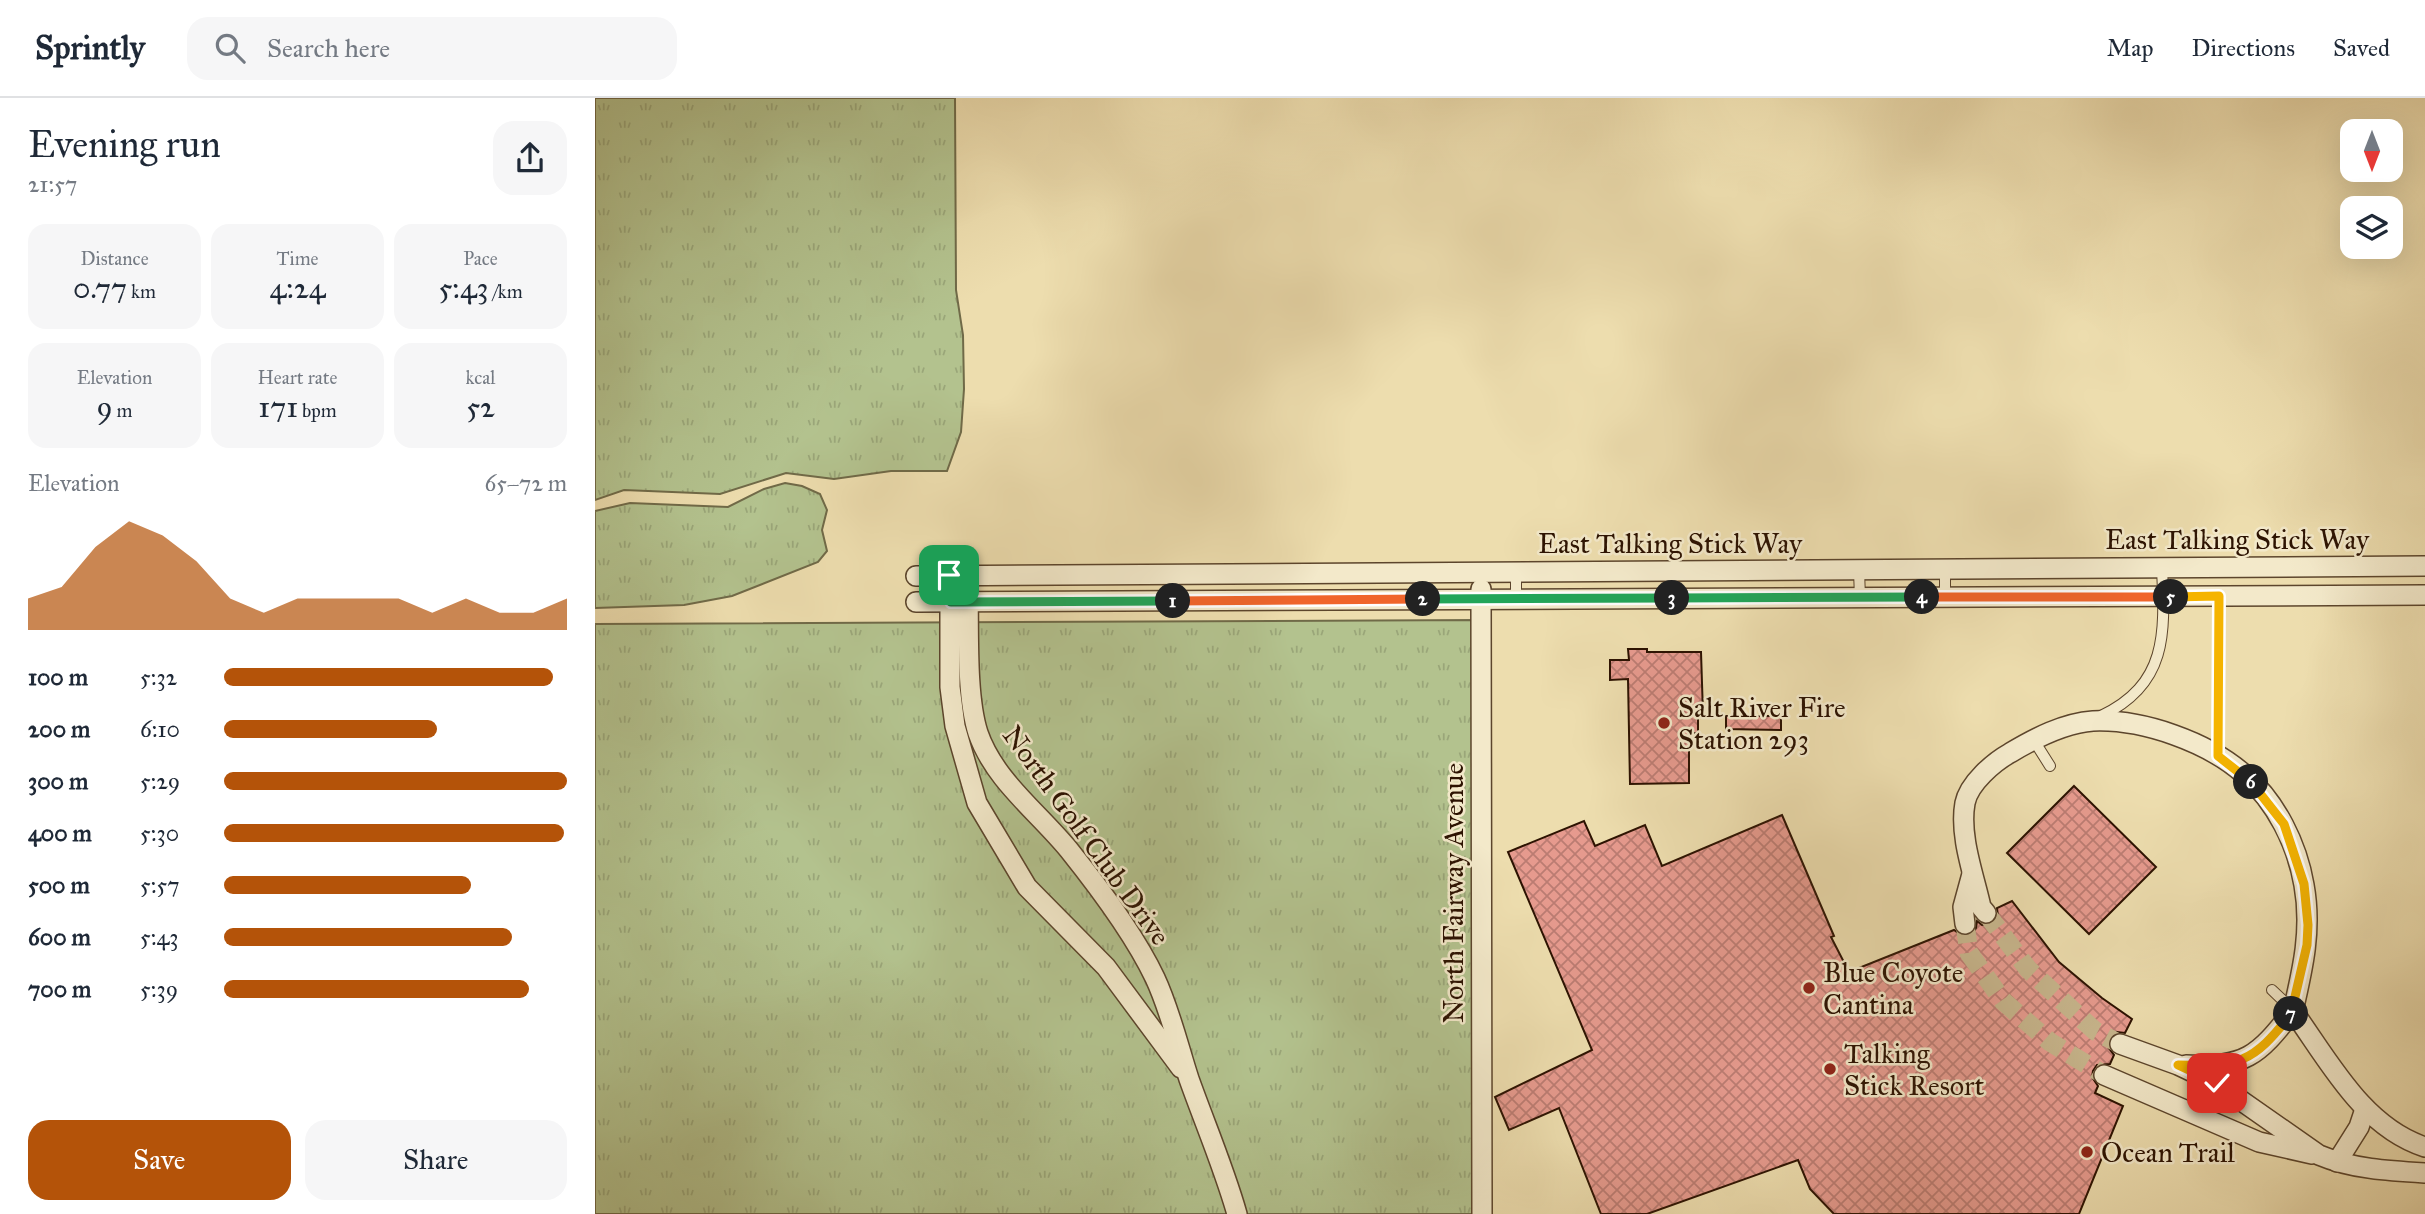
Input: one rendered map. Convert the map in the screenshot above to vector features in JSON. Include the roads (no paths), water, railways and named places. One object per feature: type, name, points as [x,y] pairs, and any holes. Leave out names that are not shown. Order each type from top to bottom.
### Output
[{"type":"street","name":"East Talking Stick Way","points":[[916,576],[2425,566]]},
{"type":"street","name":"North Fairway Avenue","points":[[1481,572],[1482,1214]]},
{"type":"street","name":"North Golf Club Drive","points":[[959,575],[960,602],[978,732],[988,756],[1000,774],[1069,850],[1126,929],[1155,978],[1237,1214]]},
{"type":"street","name":"East Talking Stick Way","points":[[916,602],[2425,595]]},
{"type":"street","name":"North Golf Club Drive","points":[[960,602],[950,687],[954,726],[977,803],[1027,887],[1069,933],[1106,967],[1190,1080]]},
{"type":"street","points":[[1986,913],[1981,907],[1965,835],[1965,801],[1976,782],[1999,759],[2042,734],[2091,721],[2131,722],[2168,732],[2218,756],[2245,775],[2284,824],[2304,884],[2307,945],[2293,1011],[2268,1043],[2252,1055],[2226,1064],[2178,1065]]},
{"type":"street","points":[[1965,924],[1963,907],[1973,869]]},
{"type":"street","points":[[2293,1011],[2365,1108],[2393,1133],[2425,1147]]},
{"type":"street","points":[[2120,1044],[2178,1065],[2217,1083],[2328,1158]]},
{"type":"street","points":[[2104,1075],[2259,1142],[2372,1168],[2425,1173]]},
{"type":"street","points":[[2328,1158],[2359,1126],[2365,1108]]},
{"type":"lane","points":[[2091,721],[2121,707],[2145,682],[2158,655],[2163,631],[2162,568]]},
{"type":"lane","points":[[1945,569],[1945,597]]},
{"type":"lane","points":[[1859,570],[1860,598]]},
{"type":"lane","points":[[1516,572],[1516,599]]},
{"type":"lane","points":[[916,576],[916,602]]},
{"type":"lane","points":[[2218,756],[2219,596]]},
{"type":"lane","points":[[2033,739],[2050,766]]},
{"type":"lane","points":[[2272,990],[2293,1011]]},
{"type":"tunnel","points":[[1986,913],[2028,969],[2095,1031],[2120,1044]]},
{"type":"tunnel","points":[[1965,924],[1969,953],[2003,1001],[2050,1042],[2104,1075]]},
{"type":"place","name":"Salt River Fire Station 293","points":[[1664,723]]},
{"type":"place","name":"Blue Coyote Cantina","points":[[1809,988]]},
{"type":"place","name":"Talking Stick Resort","points":[[1830,1069]]},
{"type":"place","name":"Ocean Trail","points":[[2087,1152]]}]
